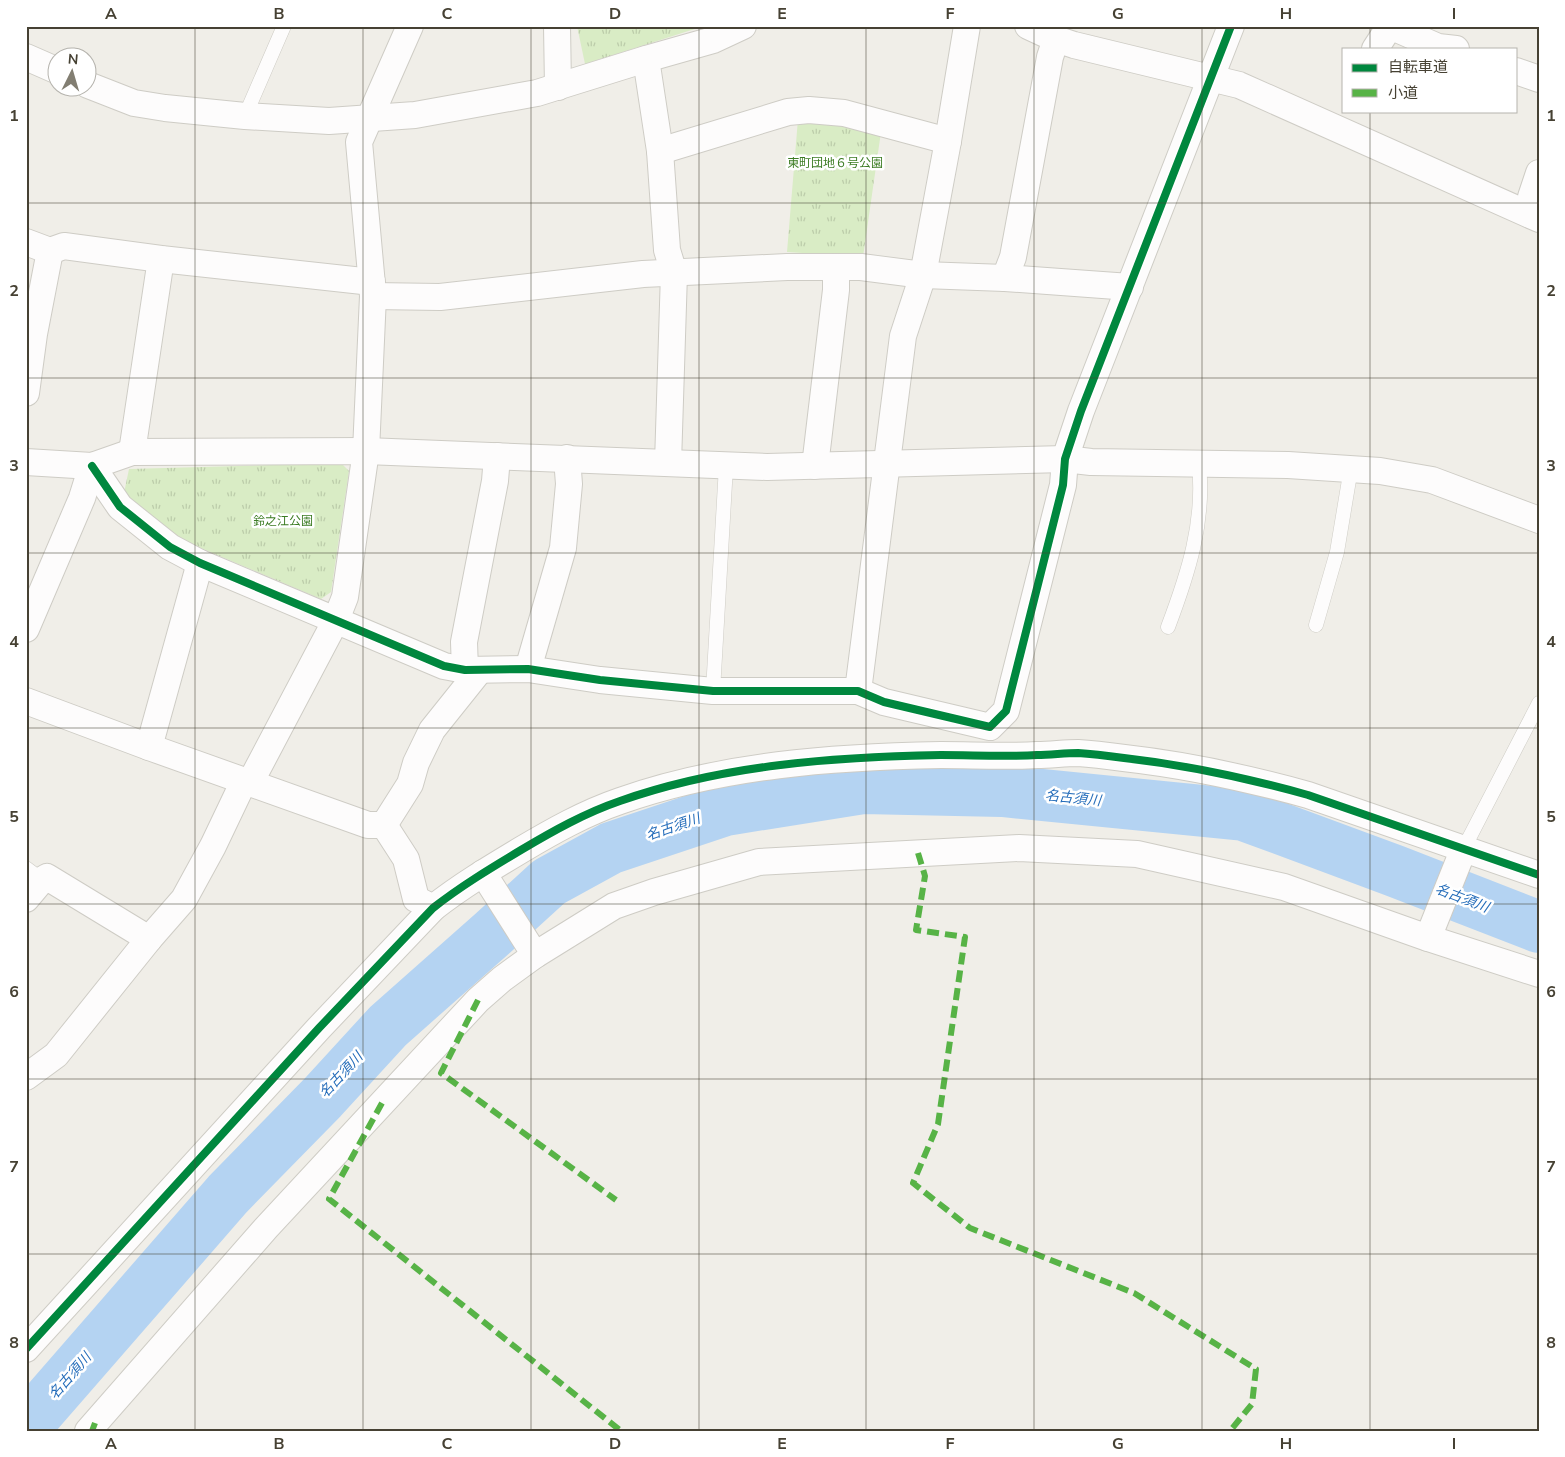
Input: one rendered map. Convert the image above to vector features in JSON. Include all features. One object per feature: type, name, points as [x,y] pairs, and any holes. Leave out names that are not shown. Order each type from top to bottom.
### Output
[{"type":"street","points":[[26,1077],[56,1055],[149,939],[184,899],[336,620],[345,597],[366,451],[372,289],[359,142],[410,26]]},
{"type":"street","points":[[557,26],[558,86]]},
{"type":"street","points":[[98,89],[134,103],[245,116],[329,122],[415,115],[537,93],[713,40],[743,26]]},
{"type":"street","points":[[858,691],[903,336],[923,275],[967,26]]},
{"type":"street","points":[[1028,26],[1056,39],[1239,85],[1343,120],[1535,217]]},
{"type":"street","points":[[1377,48],[1390,26],[1438,47],[1447,48]]},
{"type":"street","points":[[92,466],[120,507],[170,547],[200,563],[444,666],[472,670],[528,670],[600,680],[713,690],[858,691],[884,702],[990,727],[1006,711],[1063,485],[1065,459],[1081,411],[1211,79],[1228,28]]},
{"type":"street","points":[[1005,278],[1013,257],[1050,57],[1056,39]]},
{"type":"street","points":[[26,57],[48,67]]},
{"type":"street","points":[[646,59],[660,151],[667,250],[674,273],[668,463]]},
{"type":"street","points":[[1518,72],[1539,79]]},
{"type":"street","points":[[660,151],[788,112],[809,110],[844,112],[948,141]]},
{"type":"street","points":[[1535,217],[1531,197],[1539,173]]},
{"type":"street","points":[[26,393],[34,334],[38,246],[64,246],[440,297],[643,274],[787,267],[861,267],[923,275],[1005,278],[1130,287]]},
{"type":"street","points":[[132,452],[161,259]]},
{"type":"street","points":[[815,466],[836,290],[836,267]]},
{"type":"street","points":[[26,462],[92,466],[132,452],[366,451],[726,466],[815,466],[1065,459],[1091,462],[1199,465],[1288,465],[1351,468],[1432,480],[1539,520]]},
{"type":"street","points":[[384,825],[410,784],[416,763],[432,730],[472,670],[464,642],[495,481],[498,456]]},
{"type":"street","points":[[528,670],[563,548],[568,484],[567,458]]},
{"type":"street","points":[[26,629],[82,498],[92,466]]},
{"type":"street","points":[[149,747],[200,563]]},
{"type":"street","points":[[26,701],[368,825],[384,825]]},
{"type":"street","points":[[926,713],[950,731],[979,746],[985,755]]},
{"type":"street","points":[[26,1349],[319,1028],[433,908],[483,873],[556,830],[590,812],[620,801],[686,781],[721,774],[814,762],[863,758],[1079,753],[1150,761],[1216,772],[1308,794],[1539,875]]},
{"type":"street","points":[[384,825],[406,858],[416,899],[433,908]]},
{"type":"street","points":[[88,1431],[266,1228],[478,1000],[502,979],[535,955],[614,906],[654,892],[759,862],[1020,848],[1138,854],[1284,887],[1428,938],[1539,974]]},
{"type":"street","points":[[1428,938],[1464,848]]},
{"type":"street","points":[[483,873],[535,955]]},
{"type":"street","points":[[31,882],[47,877],[149,939]]},
{"type":"lane","points":[[245,116],[284,26]]},
{"type":"lane","points":[[1168,627],[1184,584],[1198,524],[1202,489],[1199,465]]},
{"type":"lane","points":[[713,690],[726,466]]},
{"type":"lane","points":[[1316,625],[1337,552],[1351,468]]},
{"type":"lane","points":[[1464,848],[1539,703]]},
{"type":"green space","points":[[577,26],[704,26],[585,64]]},
{"type":"green space","name":"東町団地６号公園","points":[[798,119],[881,132],[863,257],[787,252]]},
{"type":"green space","name":"鈴之江公園","points":[[341,463],[349,471],[331,592],[321,599],[177,538],[124,493],[129,469]]},
{"type":"waterway","name":"名古須川","points":[[26,1426],[228,1194],[322,1098],[388,1026],[549,882],[611,848],[725,810],[863,788],[1002,791],[1244,815],[1539,927]]},
{"type":"marked path","points":[[918,853],[925,876],[916,930],[965,937],[938,1124],[913,1183],[970,1228],[1134,1293],[1256,1369],[1252,1404],[1230,1431]]},
{"type":"marked path","points":[[478,1000],[441,1073],[616,1200]]},
{"type":"marked path","points":[[382,1103],[329,1199],[621,1431]]},
{"type":"marked path","points":[[92,1431],[95,1423]]},
{"type":"cycle path","points":[[92,466],[120,507],[170,547],[200,563],[444,666],[465,670],[528,669],[600,680],[713,691],[858,691],[884,702],[990,727],[1006,711],[1063,485],[1065,459],[1081,411],[1231,26]]},
{"type":"cycle path","points":[[26,1349],[319,1028],[433,908],[487,870],[557,829],[620,801],[698,779],[778,765],[900,756],[1089,754],[1193,768],[1308,795],[1539,875]]}]
